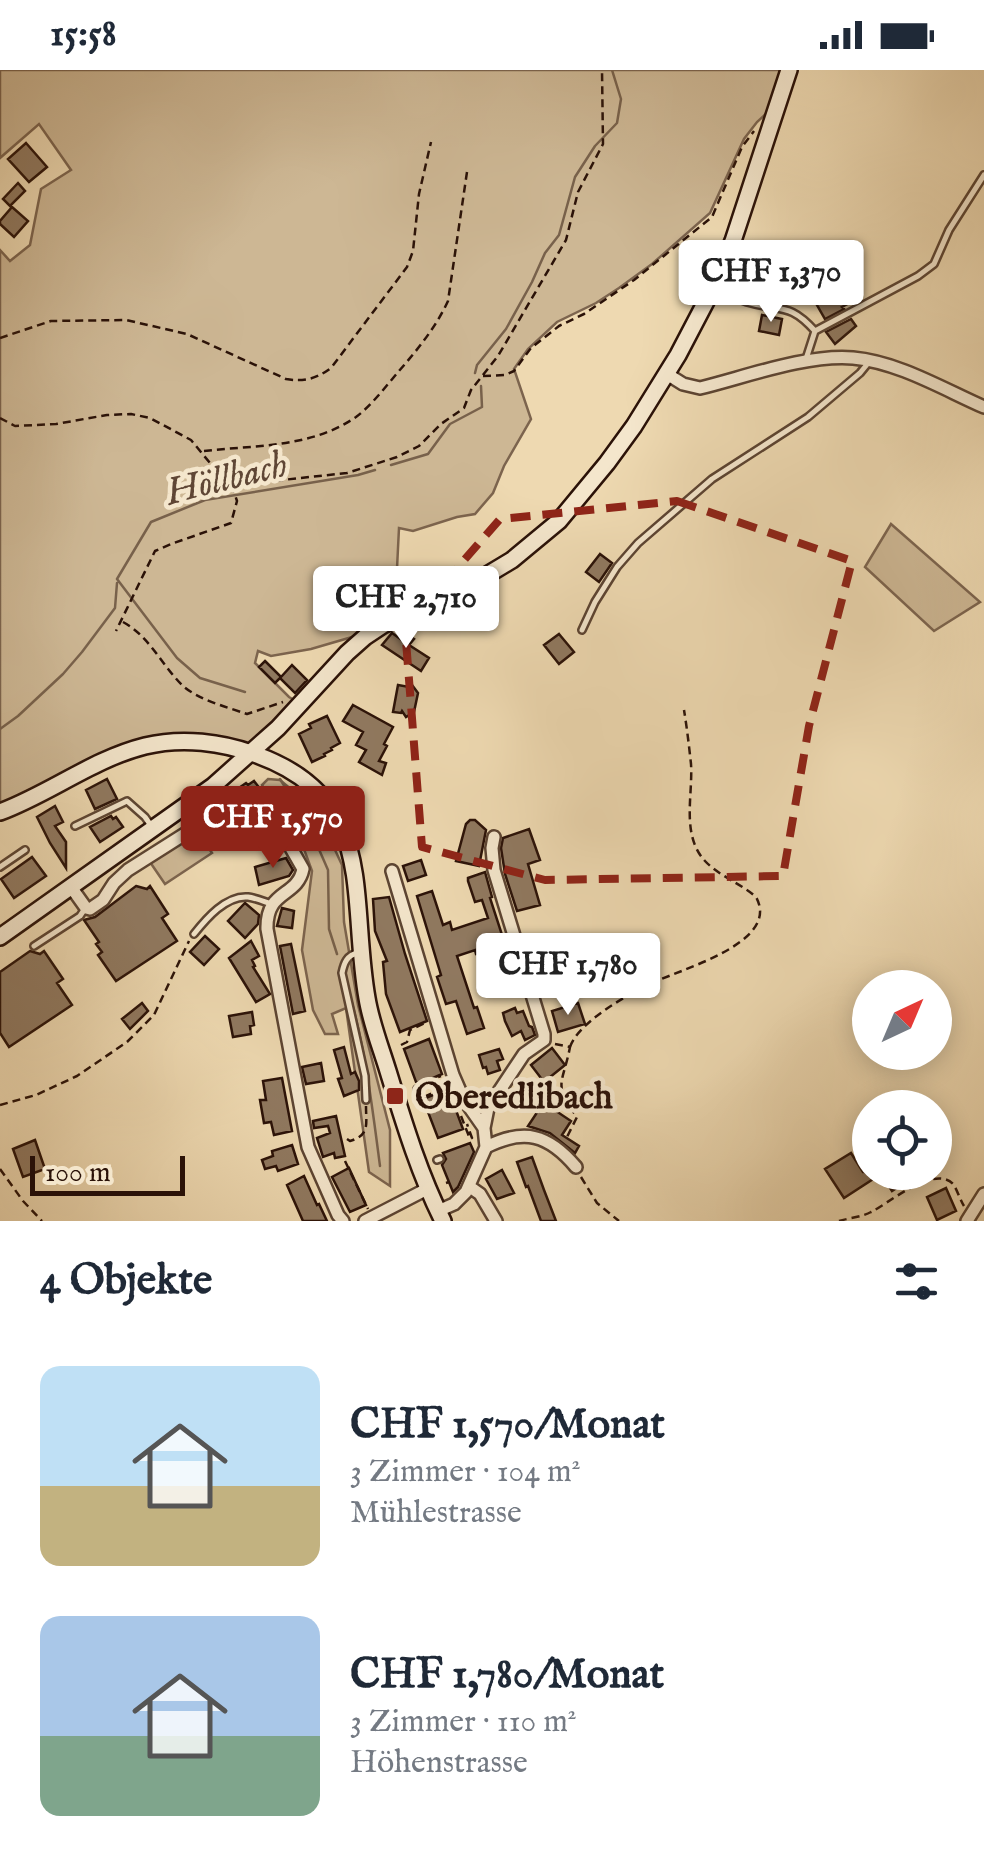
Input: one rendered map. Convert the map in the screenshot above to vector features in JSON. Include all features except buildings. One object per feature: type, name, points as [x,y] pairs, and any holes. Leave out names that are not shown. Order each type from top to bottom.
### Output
[{"type":"street","points":[[0,937],[213,786],[252,753],[365,637],[487,575],[559,521],[634,426],[712,290],[733,241],[789,70]]},
{"type":"street","points":[[667,374],[700,388],[833,358],[898,370],[984,407]]},
{"type":"street","points":[[0,812],[95,765],[146,745],[182,741],[233,747],[281,764],[304,779],[326,800],[339,821],[353,862],[367,1002],[410,1144],[441,1216],[470,1186],[486,1147],[488,1108],[524,1054],[544,1040],[494,870],[494,837]]},
{"type":"street","points":[[71,887],[90,909],[103,900],[128,870],[193,828],[258,813],[274,820],[302,869],[298,884],[272,904],[267,929],[308,1147],[343,1221]]},
{"type":"street","points":[[392,870],[454,1075],[463,1098],[484,1128]]},
{"type":"street","points":[[486,1147],[505,1138],[527,1135],[560,1150],[576,1167]]},
{"type":"street","points":[[470,1186],[480,1194],[496,1221]]},
{"type":"street","points":[[364,1221],[428,1189]]},
{"type":"street","points":[[968,1219],[984,1194]]},
{"type":"lane","points":[[806,362],[815,331],[934,264],[984,175]]},
{"type":"lane","points":[[712,290],[792,310],[815,331]]},
{"type":"lane","points":[[582,630],[617,567],[650,532],[712,479],[808,417],[868,362]]},
{"type":"lane","points":[[75,826],[127,801],[154,830]]},
{"type":"lane","points":[[0,867],[25,850]]},
{"type":"lane","points":[[194,934],[233,899],[245,896],[272,904]]},
{"type":"lane","points":[[34,946],[86,908]]},
{"type":"lane","points":[[360,952],[345,961],[342,973],[365,1076],[366,1100]]},
{"type":"path","points":[[224,481],[236,485],[348,472],[419,446],[460,412],[566,240],[578,192],[603,144],[602,70]]},
{"type":"path","points":[[482,376],[514,371],[531,348],[558,326],[584,314],[634,280],[712,217],[742,147],[775,112]]},
{"type":"path","points":[[0,338],[51,321],[126,320],[187,334],[286,379],[319,377],[331,368],[407,267],[431,142]]},
{"type":"path","points":[[203,452],[294,442],[328,432],[357,416],[373,400],[421,345],[448,301],[467,172]]},
{"type":"path","points":[[0,418],[15,426],[107,415],[150,418],[185,436],[203,452],[234,492],[231,523],[155,552],[116,631]]},
{"type":"path","points":[[121,621],[147,640],[186,688],[225,707],[247,714],[292,700],[301,704]]},
{"type":"path","points":[[560,1150],[576,1117],[564,1102],[560,1086],[578,1034],[645,986],[726,952],[744,940],[758,922],[760,904],[756,897],[713,868],[694,844],[684,710]]},
{"type":"path","points":[[0,1105],[36,1095],[77,1076],[127,1042],[154,1015],[194,934]]},
{"type":"path","points":[[400,1045],[407,1042],[410,1030],[429,1022]]},
{"type":"path","points":[[544,1040],[570,1048]]},
{"type":"path","points":[[424,1108],[427,1107],[419,1085],[443,1075]]},
{"type":"path","points":[[424,1097],[448,1088]]},
{"type":"path","points":[[347,1139],[361,1138],[365,1132],[366,1100]]},
{"type":"path","points":[[345,1161],[365,1203]]},
{"type":"path","points":[[576,1167],[597,1203],[619,1221]]},
{"type":"path","points":[[0,1169],[42,1221]]},
{"type":"path","points":[[839,1221],[870,1213],[930,1179],[952,1184],[968,1219]]},
{"type":"highlighted area","points":[[677,501],[852,561],[809,726],[783,876],[545,880],[422,847],[405,628],[500,519]]},
{"type":"shaded area","points":[[0,70],[782,70],[769,111],[744,139],[710,213],[619,288],[557,322],[528,349],[514,369],[531,419],[493,493],[475,514],[413,531],[399,528],[395,609],[352,637],[271,656],[258,651],[255,663],[301,704],[252,753],[162,743],[0,812],[0,250],[10,261],[30,245],[41,189],[71,170],[39,124],[0,158]]},
{"type":"shaded area","points":[[891,524],[980,602],[934,631],[865,567]]},
{"type":"shaded area","points":[[268,779],[280,780],[317,811],[342,865],[344,922],[358,1005],[390,1130],[390,1186],[369,1172],[346,1008],[332,1014],[338,1034],[325,1034],[313,1010],[302,950],[312,871],[297,830],[262,785]]},
{"type":"shaded area","points":[[197,831],[212,853],[165,884],[150,862]]},
{"type":"waterway","name":"Höllbach","points":[[475,373],[506,329],[545,253],[559,235],[575,177],[595,146],[617,123],[621,99],[612,70]]},
{"type":"waterway","name":"Höllbach","points":[[391,465],[428,454],[450,424],[482,407],[481,386]]},
{"type":"waterway","name":"Höllbach","points":[[245,692],[200,678],[177,658],[117,579],[151,522],[205,500],[375,470]]},
{"type":"waterway","points":[[0,729],[63,674],[82,652],[115,608],[117,583]]},
{"type":"waterway","points":[[280,779],[308,824],[328,870],[329,929],[337,954]]},
{"type":"waterway","points":[[347,985],[363,1053],[380,1166]]},
{"type":"place","name":"Oberedlibach","points":[[395,1096]]}]
